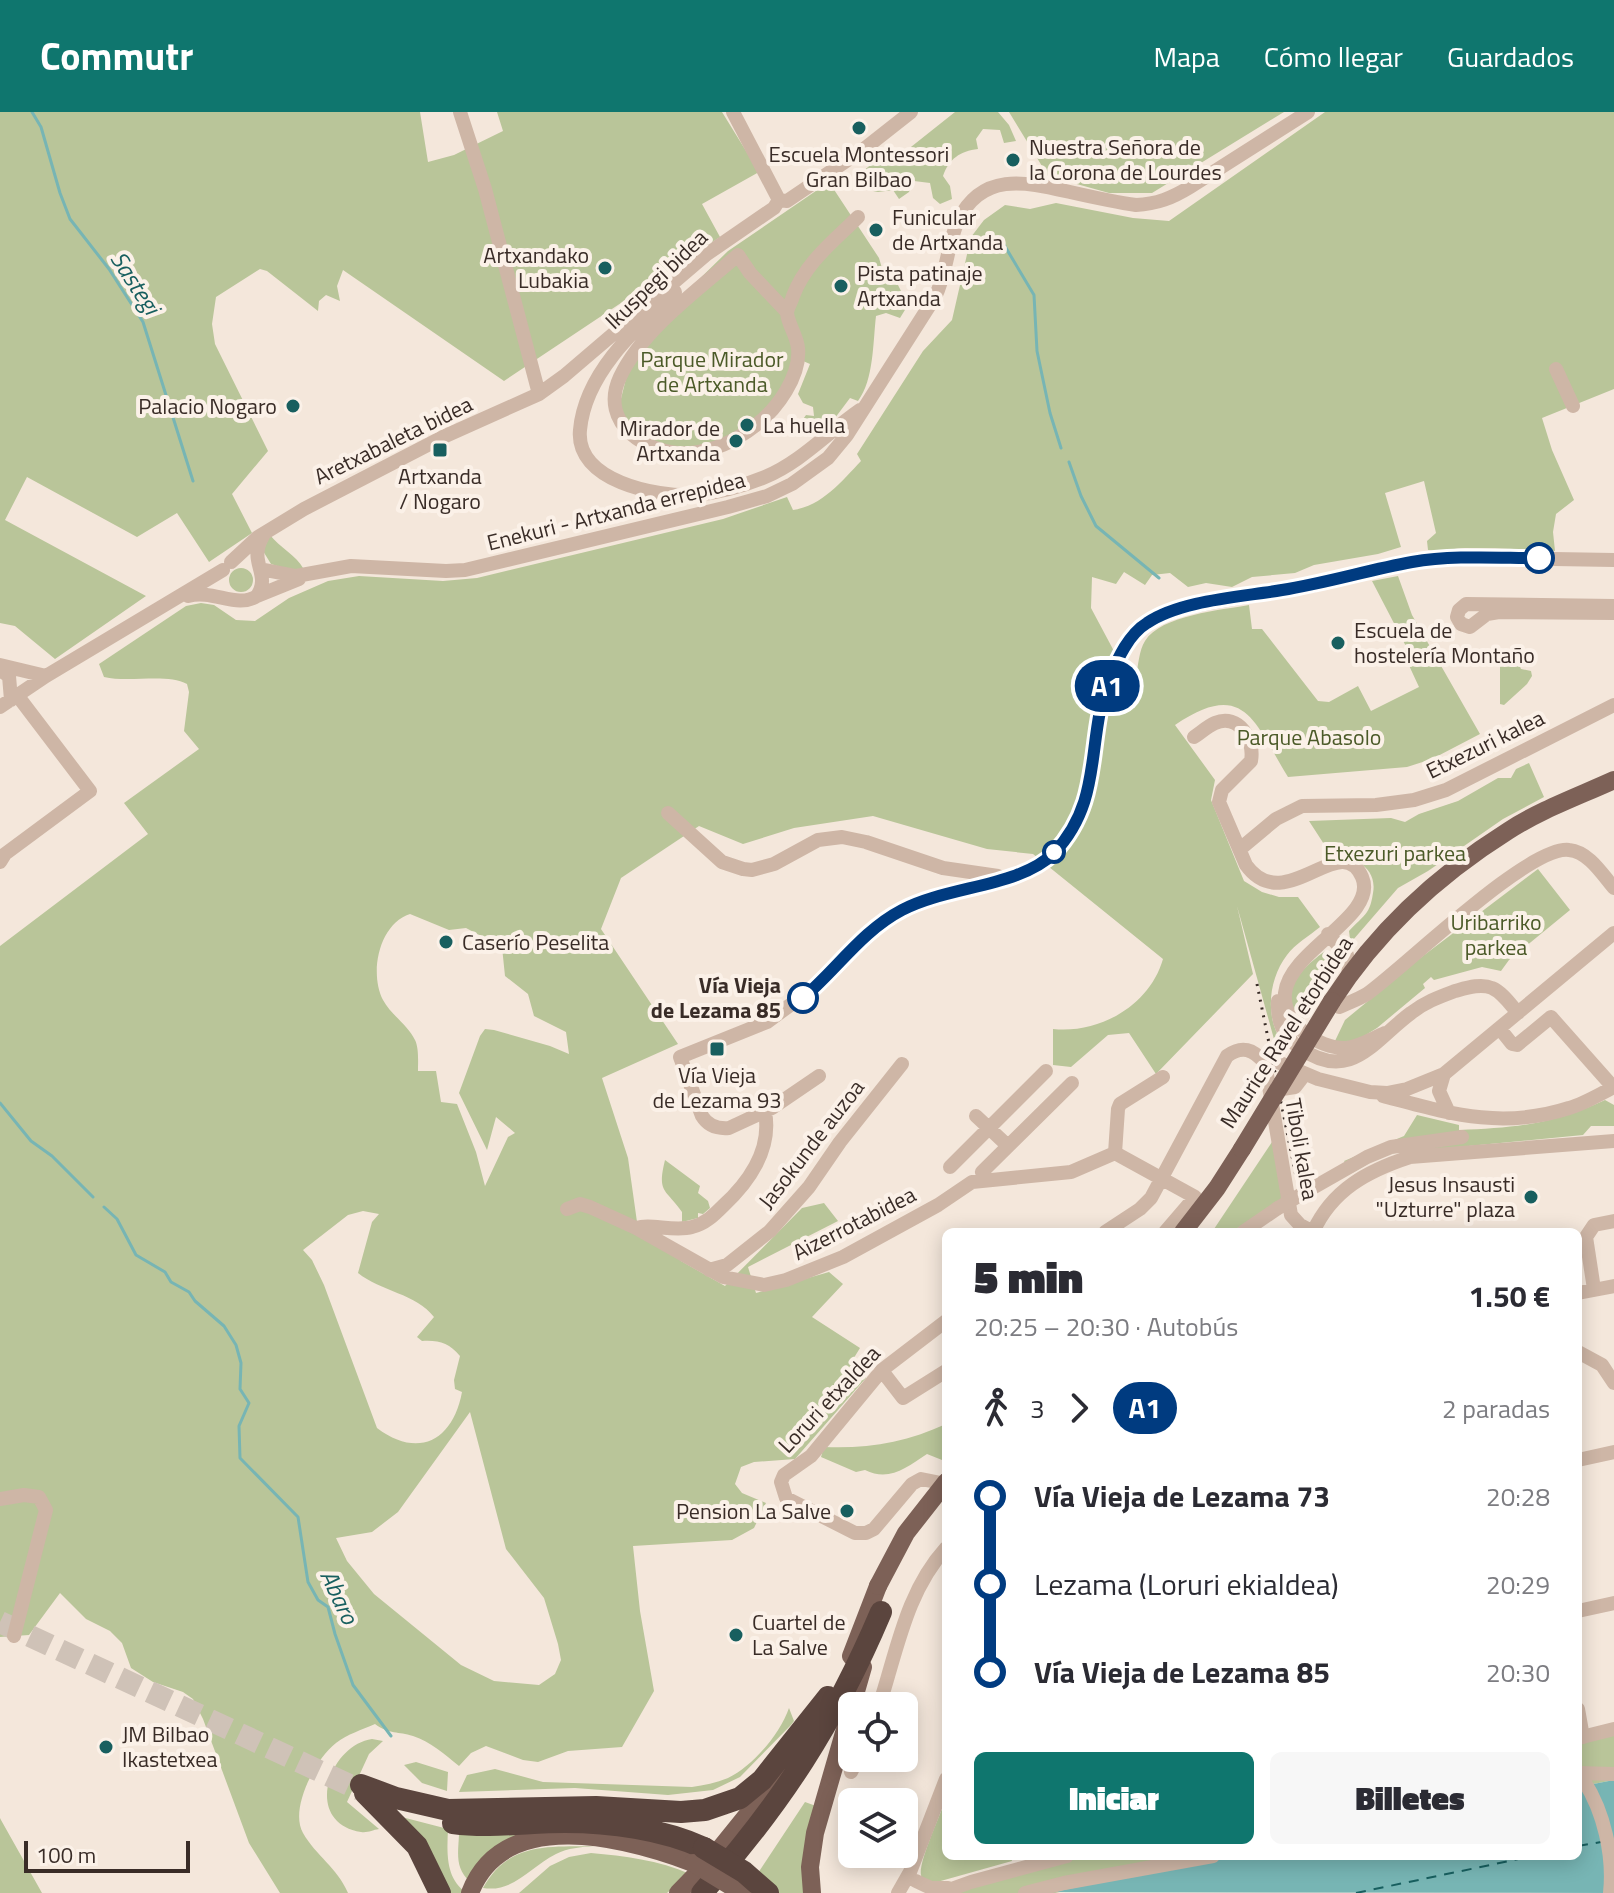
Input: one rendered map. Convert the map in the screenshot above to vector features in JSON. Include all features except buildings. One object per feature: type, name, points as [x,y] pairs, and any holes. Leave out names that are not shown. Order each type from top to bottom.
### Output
[{"type":"highway","points":[[702,1893],[770,1812],[809,1753],[881,1612]]},
{"type":"highway","points":[[720,1893],[783,1819],[811,1778],[828,1697]]},
{"type":"highway","points":[[362,1789],[448,1810],[596,1807],[681,1812],[705,1810],[740,1798],[823,1723]]},
{"type":"highway","points":[[362,1789],[431,1820],[461,1824],[602,1824],[675,1836],[752,1893]]},
{"type":"highway","points":[[362,1789],[417,1846],[440,1893]]},
{"type":"highway","points":[[698,1856],[744,1872],[768,1893]]},
{"type":"main road","name":"Maurice Ravel etorbidea","points":[[1202,1228],[1253,1154],[1349,974],[1368,949],[1402,914],[1456,868],[1510,829],[1614,780]]},
{"type":"main road","name":"Maurice Ravel etorbidea","points":[[1186,1228],[1217,1188],[1335,1004],[1408,923],[1459,877],[1521,836],[1614,792]]},
{"type":"main road","points":[[828,1697],[856,1657],[890,1561],[906,1533],[942,1488]]},
{"type":"main road","points":[[812,1893],[810,1867],[815,1833],[881,1612],[906,1559],[942,1506]]},
{"type":"main road","points":[[678,1893],[714,1856],[823,1723]]},
{"type":"main road","points":[[470,1893],[480,1872],[492,1858],[516,1843],[570,1836],[608,1839],[698,1856],[742,1893]]},
{"type":"street","points":[[460,112],[485,189],[539,394]]},
{"type":"street","points":[[733,112],[779,200]]},
{"type":"street","name":"Aretxabaleta bidea","points":[[10,701],[227,566],[268,530],[443,437],[539,394],[728,239],[774,208],[779,200],[787,201],[911,112]]},
{"type":"street","name":"Enekuri - Artxanda errepidea","points":[[259,568],[287,576],[351,566],[465,570],[749,501],[792,484],[828,458],[866,406],[935,297],[957,223],[971,201],[985,190],[1004,183],[1030,183],[1113,202],[1151,204],[1170,199],[1308,112]]},
{"type":"street","points":[[787,312],[750,273],[738,255],[638,348],[619,378],[614,404],[617,417],[627,432],[647,445],[671,453],[691,453],[729,443],[758,424],[777,405],[796,366],[799,350],[787,312],[797,288],[814,259],[858,217]]},
{"type":"street","name":"Ikuspegi bidea","points":[[728,239],[722,250],[635,328],[610,359],[590,395],[580,432],[582,448],[589,460],[619,482],[647,491],[698,495],[730,488],[790,465],[866,406]]},
{"type":"street","points":[[1556,369],[1573,406]]},
{"type":"street","points":[[257,596],[262,586],[257,547],[268,530]]},
{"type":"street","points":[[668,813],[722,862],[743,869],[752,870],[774,864],[818,840],[842,837],[943,868],[1006,878],[1039,866],[1053,853],[1079,817],[1089,793],[1105,691],[1120,656],[1139,629],[1162,616],[1191,606],[1315,585],[1415,561],[1488,558],[1614,560]]},
{"type":"street","points":[[229,597],[220,582],[227,566],[249,560],[259,568]]},
{"type":"street","points":[[174,601],[202,593],[240,602],[302,576]]},
{"type":"street","points":[[1614,606],[1471,604],[1462,607],[1457,617],[1461,624],[1470,627],[1487,614],[1499,612],[1614,613]]},
{"type":"street","points":[[0,668],[46,676]]},
{"type":"street","points":[[0,668],[9,676],[10,701],[90,791],[5,854],[0,862]]},
{"type":"street","name":"Etxezuri kalea","points":[[1240,849],[1276,819],[1302,806],[1376,805],[1414,800],[1446,790],[1614,705]]},
{"type":"street","points":[[1194,737],[1214,723],[1224,721],[1241,727],[1251,742],[1251,761],[1222,790],[1219,802],[1252,874],[1278,885],[1337,863],[1359,872],[1365,887],[1362,903],[1297,960],[1279,986],[1278,1012],[1288,1040],[1325,1062],[1344,1061],[1370,1050],[1385,1033],[1426,1002],[1463,988],[1489,986],[1496,989],[1518,1013]]},
{"type":"street","points":[[1335,1004],[1366,995],[1466,910],[1543,855],[1555,850],[1573,850],[1592,862],[1614,888]]},
{"type":"street","name":"Jasokunde auzoa","points":[[819,1076],[765,1112],[721,1129],[705,1122],[680,1057],[767,1022],[819,984],[872,930],[906,907],[961,888],[1006,878]]},
{"type":"street","points":[[1370,1092],[1407,1089],[1444,1074],[1614,933]]},
{"type":"street","points":[[1328,934],[1342,948],[1349,962],[1349,974]]},
{"type":"street","points":[[1342,948],[1368,949]]},
{"type":"street","points":[[1111,1228],[1151,1198],[1227,1056],[1239,1048],[1248,1049],[1265,1063],[1273,1060],[1305,1074],[1370,1092],[1449,1113],[1490,1120],[1517,1119],[1570,1108],[1614,1087],[1551,1017],[1517,1045],[1512,1044],[1500,1029]]},
{"type":"street","name":"Tiboli kalea","points":[[1265,1063],[1289,1226]]},
{"type":"street","name":"Jasokunde auzoa","points":[[709,1270],[727,1265],[770,1231],[809,1187],[840,1142],[902,1064]]},
{"type":"street","points":[[950,1167],[1046,1071]]},
{"type":"street","points":[[1269,1085],[1276,1090],[1295,1087],[1305,1074]]},
{"type":"street","points":[[1444,1074],[1439,1091],[1449,1113]]},
{"type":"street","points":[[1163,1077],[1120,1104],[1115,1153],[1195,1197],[1168,1228]]},
{"type":"street","points":[[986,1180],[982,1172],[1072,1083]]},
{"type":"street","name":"Jasokunde auzoa","points":[[636,1228],[643,1225],[665,1230],[684,1229],[708,1220],[745,1183],[759,1159],[765,1136],[765,1112]]},
{"type":"street","points":[[976,1116],[1008,1146]]},
{"type":"street","points":[[1249,1228],[1367,1157],[1391,1147],[1462,1137]]},
{"type":"street","points":[[1315,1228],[1330,1201],[1340,1192],[1379,1169],[1410,1157],[1614,1141]]},
{"type":"street","name":"Aizerrotabidea","points":[[567,1209],[580,1204],[590,1207],[636,1228],[709,1270],[744,1283],[764,1285],[786,1280],[843,1257],[938,1205],[972,1182],[1071,1172],[1115,1153]]},
{"type":"street","points":[[1594,1289],[1586,1237],[1594,1225],[1614,1221]]},
{"type":"street","points":[[1582,1292],[1614,1286]]},
{"type":"street","name":"Loruri etxaldea","points":[[942,1324],[882,1370],[811,1456],[782,1478],[786,1498],[855,1533],[874,1529],[912,1484],[921,1479],[942,1482]]},
{"type":"street","points":[[1582,1354],[1602,1365],[1614,1383]]},
{"type":"street","name":"Loruri etxaldea","points":[[886,1376],[903,1398],[942,1374]]},
{"type":"street","points":[[1582,1459],[1614,1452]]},
{"type":"street","points":[[0,1499],[24,1495],[39,1497],[46,1510],[14,1636]]},
{"type":"street","points":[[883,1692],[910,1606],[919,1585],[942,1553]]},
{"type":"street","points":[[1582,1610],[1614,1603]]},
{"type":"street","points":[[1582,1737],[1614,1729]]},
{"type":"street","points":[[1610,1893],[1606,1836],[1599,1812],[1582,1781],[1614,1774]]},
{"type":"street","points":[[898,1893],[914,1882],[942,1792]]},
{"type":"street","points":[[914,1882],[946,1891],[1053,1860]]},
{"type":"street","points":[[1025,1893],[1191,1860]]},
{"type":"green space","points":[[0,112],[420,112],[428,162],[454,155],[503,131],[497,112],[722,112],[759,172],[702,204],[720,237],[504,381],[343,270],[337,286],[340,301],[326,295],[319,301],[318,311],[267,271],[260,269],[216,297],[212,324],[215,344],[268,451],[232,494],[252,533],[209,562],[177,513],[137,537],[27,477],[5,520],[146,596],[55,659],[15,626],[0,623]]},
{"type":"green space","points":[[955,112],[998,112],[1009,125],[1016,141],[1004,143],[1000,130],[983,129],[976,139],[978,149],[956,157],[945,170],[943,176],[950,186],[952,199],[940,204],[933,198],[930,183],[914,181],[909,192],[899,199],[893,190],[868,190],[862,172],[874,162],[887,166]]},
{"type":"green space","points":[[1009,112],[1284,112],[1152,193],[1109,193],[1048,176]]},
{"type":"green space","name":"Parque Abasolo","points":[[1325,112],[1614,112],[1614,389],[1542,418],[1574,500],[1556,514],[1553,532],[1555,551],[1428,550],[1427,541],[1436,533],[1424,481],[1385,493],[1401,547],[1378,554],[1314,565],[1295,573],[1252,577],[1232,587],[1206,583],[1188,587],[1170,573],[1152,575],[1145,585],[1124,572],[1116,584],[1092,577],[1091,608],[1115,653],[1103,672],[1118,685],[1136,677],[1145,641],[1164,625],[1193,615],[1249,605],[1252,629],[1262,629],[1318,701],[1329,702],[1358,686],[1371,711],[1419,687],[1406,659],[1411,656],[1372,581],[1398,576],[1412,615],[1480,734],[1432,759],[1407,767],[1288,777],[1256,724],[1233,706],[1199,711],[1175,725],[1215,780],[1211,800],[1244,881],[1262,892],[1279,897],[1298,897],[1320,927],[1290,951],[1275,977],[1271,1002],[1274,1027],[1287,1048],[1279,1057],[1237,906],[1253,974],[1156,1074],[1129,1033],[1108,1035],[1071,1067],[1053,1065],[1053,1029],[1088,1027],[1121,1013],[1147,990],[1163,959],[1033,854],[987,849],[873,816],[794,828],[743,844],[699,826],[621,878],[601,929],[678,1044],[602,1078],[628,1158],[637,1222],[681,1261],[725,1286],[802,1208],[824,1203],[838,1221],[748,1267],[756,1293],[829,1272],[843,1284],[812,1317],[860,1348],[852,1361],[866,1378],[795,1459],[754,1462],[741,1467],[735,1484],[742,1493],[766,1503],[754,1528],[732,1540],[633,1546],[654,1691],[622,1747],[568,1751],[538,1762],[523,1760],[486,1746],[471,1753],[459,1766],[432,1745],[413,1736],[375,1724],[355,1732],[336,1743],[320,1760],[307,1785],[299,1811],[303,1833],[348,1893],[280,1893],[249,1843],[193,1699],[183,1692],[153,1682],[131,1668],[122,1643],[110,1631],[86,1619],[60,1593],[29,1635],[0,1637],[0,946],[148,834],[124,803],[199,749],[184,731],[189,692],[187,684],[169,679],[104,677],[99,664],[186,606],[201,603],[214,605],[236,620],[255,621],[289,598],[328,581],[359,576],[443,581],[477,578],[723,519],[787,497],[793,510],[803,508],[831,492],[861,461],[857,454],[923,351],[952,320],[971,237],[984,220],[1005,205],[1030,209],[1056,203],[1133,218],[1169,221]],"holes":[[[410,914],[449,930],[466,928],[502,947],[505,976],[528,994],[534,1016],[566,1032],[569,1054],[494,1030],[485,1029],[480,1036],[459,1093],[487,1150],[496,1117],[515,1133],[508,1137],[485,1186],[476,1152],[457,1104],[441,1102],[436,1071],[418,1071],[415,1040],[386,1005],[379,989],[377,964],[384,938],[399,919]],[[363,1211],[379,1214],[372,1222],[358,1273],[427,1309],[434,1317],[417,1337],[422,1341],[443,1343],[460,1356],[454,1380],[455,1389],[462,1392],[457,1409],[451,1423],[432,1440],[406,1442],[377,1428],[324,1285],[312,1260],[303,1250],[348,1215]],[[470,1412],[506,1549],[544,1598],[561,1660],[555,1674],[539,1685],[494,1681],[461,1665],[374,1594],[347,1561],[336,1538],[372,1532],[398,1512]]]},
{"type":"green space","name":"Parque Mirador de Artxanda","points":[[829,182],[879,258],[884,275],[893,275],[908,305],[900,318],[886,313],[876,316],[870,371],[858,401],[850,398],[832,422],[809,434],[799,425],[806,415],[814,416],[813,407],[803,403],[798,394],[810,364],[803,361],[782,406],[691,457],[615,423],[635,342],[728,251]]},
{"type":"green space","points":[[270,535],[303,568],[293,571],[271,564],[263,551]]},
{"type":"green space","points":[[241,568],[250,571],[253,580],[250,589],[241,592],[232,589],[229,580],[232,571]]},
{"type":"green space","points":[[1510,654],[1515,655],[1521,669],[1531,671],[1532,676],[1504,705],[1500,704],[1500,664]]},
{"type":"green space","name":"Etxezuri parkea","points":[[1529,763],[1544,797],[1503,819],[1398,888],[1353,940],[1350,939],[1349,931],[1370,905],[1372,876],[1355,860],[1331,855],[1309,821],[1391,818],[1405,822],[1458,801],[1498,778],[1511,778],[1516,769]]},
{"type":"green space","name":"Uribarriko parkea","points":[[1538,869],[1570,910],[1509,960],[1501,971],[1482,967],[1434,980],[1431,977],[1423,984],[1425,988],[1377,1028],[1356,1041],[1335,1041],[1345,1020],[1419,959]]},
{"type":"green space","points":[[1325,951],[1336,969],[1301,1022],[1291,1000],[1295,982],[1308,965]]},
{"type":"green space","points":[[1605,1100],[1614,1105],[1614,1126],[1591,1126],[1583,1135],[1385,1154],[1352,1173],[1344,1161],[1404,1136],[1417,1115],[1459,1125],[1459,1130],[1498,1128],[1551,1120]]},
{"type":"green space","points":[[1274,1139],[1282,1201],[1238,1228],[1215,1228]]},
{"type":"green space","points":[[665,1160],[700,1186],[698,1193],[708,1201],[710,1208],[703,1214],[698,1213],[698,1218],[682,1222],[682,1212],[662,1185]]},
{"type":"green space","points":[[942,1426],[942,1460],[927,1454],[904,1468],[882,1475],[865,1470],[856,1472],[821,1457],[824,1447],[887,1443]]},
{"type":"green space","points":[[789,1708],[794,1721],[791,1725],[740,1777],[713,1790],[668,1795],[575,1788],[459,1792],[467,1775],[495,1769],[543,1782],[692,1787],[714,1783],[737,1773],[756,1757],[779,1728]]},
{"type":"green space","points":[[1614,1729],[1614,1780],[1582,1786],[1582,1737]]},
{"type":"green space","points":[[372,1739],[383,1741],[369,1754],[347,1802],[379,1829],[361,1832],[343,1825],[332,1814],[327,1800],[328,1784],[334,1768],[344,1755],[357,1744]]},
{"type":"green space","points":[[416,1762],[448,1772],[447,1791],[422,1783],[404,1765]]},
{"type":"green space","points":[[805,1802],[816,1806],[806,1893],[778,1893],[758,1873]]},
{"type":"green space","points":[[942,1809],[942,1860],[1012,1861],[930,1884],[922,1879],[921,1869]]},
{"type":"green space","points":[[394,1815],[448,1829],[451,1873],[467,1893],[447,1893]]},
{"type":"green space","points":[[1,1820],[42,1893],[0,1893]]},
{"type":"green space","points":[[534,1831],[495,1848],[482,1861],[470,1882],[462,1871],[458,1860],[459,1835]]},
{"type":"green space","points":[[594,1846],[561,1852],[513,1883],[483,1888],[504,1862],[517,1855],[545,1848]]},
{"type":"green space","points":[[591,1853],[654,1862],[690,1874],[667,1893],[519,1893],[550,1866],[569,1857]]},
{"type":"green space","points":[[1052,1860],[1213,1860],[1055,1893],[930,1893]]},
{"type":"water","points":[[1614,1780],[1614,1893],[1054,1892],[1212,1860],[1582,1860],[1582,1786]]},
{"type":"waterway","name":"Sastegi","points":[[32,112],[41,127],[70,219],[109,269],[143,322],[193,481]]},
{"type":"waterway","points":[[1003,243],[1034,295],[1037,351],[1061,448]]},
{"type":"waterway","points":[[1069,462],[1096,526],[1159,578]]},
{"type":"waterway","name":"Abaro","points":[[0,1103],[31,1141],[52,1156],[93,1197]]},
{"type":"waterway","name":"Abaro","points":[[104,1207],[117,1219],[136,1255],[165,1272],[171,1282],[189,1292],[224,1326],[236,1345],[241,1363],[240,1389],[249,1403],[239,1426],[240,1458],[298,1517],[308,1582],[318,1600],[328,1607],[353,1685],[391,1736]]},
{"type":"ferry route","points":[[1582,1845],[1601,1842]]},
{"type":"ferry route","points":[[1356,1893],[1514,1860]]},
{"type":"tunnel","points":[[0,1622],[360,1790]]},
{"type":"railway","points":[[1257,984],[1296,1176]]},
{"type":"bus line","name":"A1","points":[[803,998],[858,942],[906,907],[961,888],[1022,874],[1039,866],[1053,853],[1079,817],[1089,793],[1105,691],[1111,673],[1130,639],[1149,621],[1191,606],[1315,585],[1415,561],[1539,558]]},
{"type":"place","name":"Escuela Montessori Gran Bilbao","points":[[859,128]]},
{"type":"place","name":"Nuestra Señora de la Corona de Lourdes","points":[[1013,160]]},
{"type":"place","name":"Funicular de Artxanda","points":[[876,230]]},
{"type":"place","name":"Artxandako Lubakia","points":[[605,268]]},
{"type":"place","name":"Pista patinaje Artxanda","points":[[841,286]]},
{"type":"place","name":"Palacio Nogaro","points":[[293,406]]},
{"type":"place","name":"La huella","points":[[747,425]]},
{"type":"place","name":"Mirador de Artxanda","points":[[736,441]]},
{"type":"place","name":"Artxanda / Nogaro","points":[[440,450]]},
{"type":"place","name":"Escuela de hostelería Montaño","points":[[1338,643]]},
{"type":"place","name":"Caserío Peselita","points":[[446,942]]},
{"type":"place","name":"Vía Vieja de Lezama 85","points":[[803,998]]},
{"type":"place","name":"Vía Vieja de Lezama 93","points":[[717,1049]]},
{"type":"place","name":"Jesus Insausti \"Uzturre\" plaza","points":[[1531,1197]]},
{"type":"place","name":"Pension La Salve","points":[[847,1511]]},
{"type":"place","name":"Cuartel de La Salve","points":[[736,1635]]},
{"type":"place","name":"JM Bilbao Ikastetxea","points":[[106,1747]]}]
